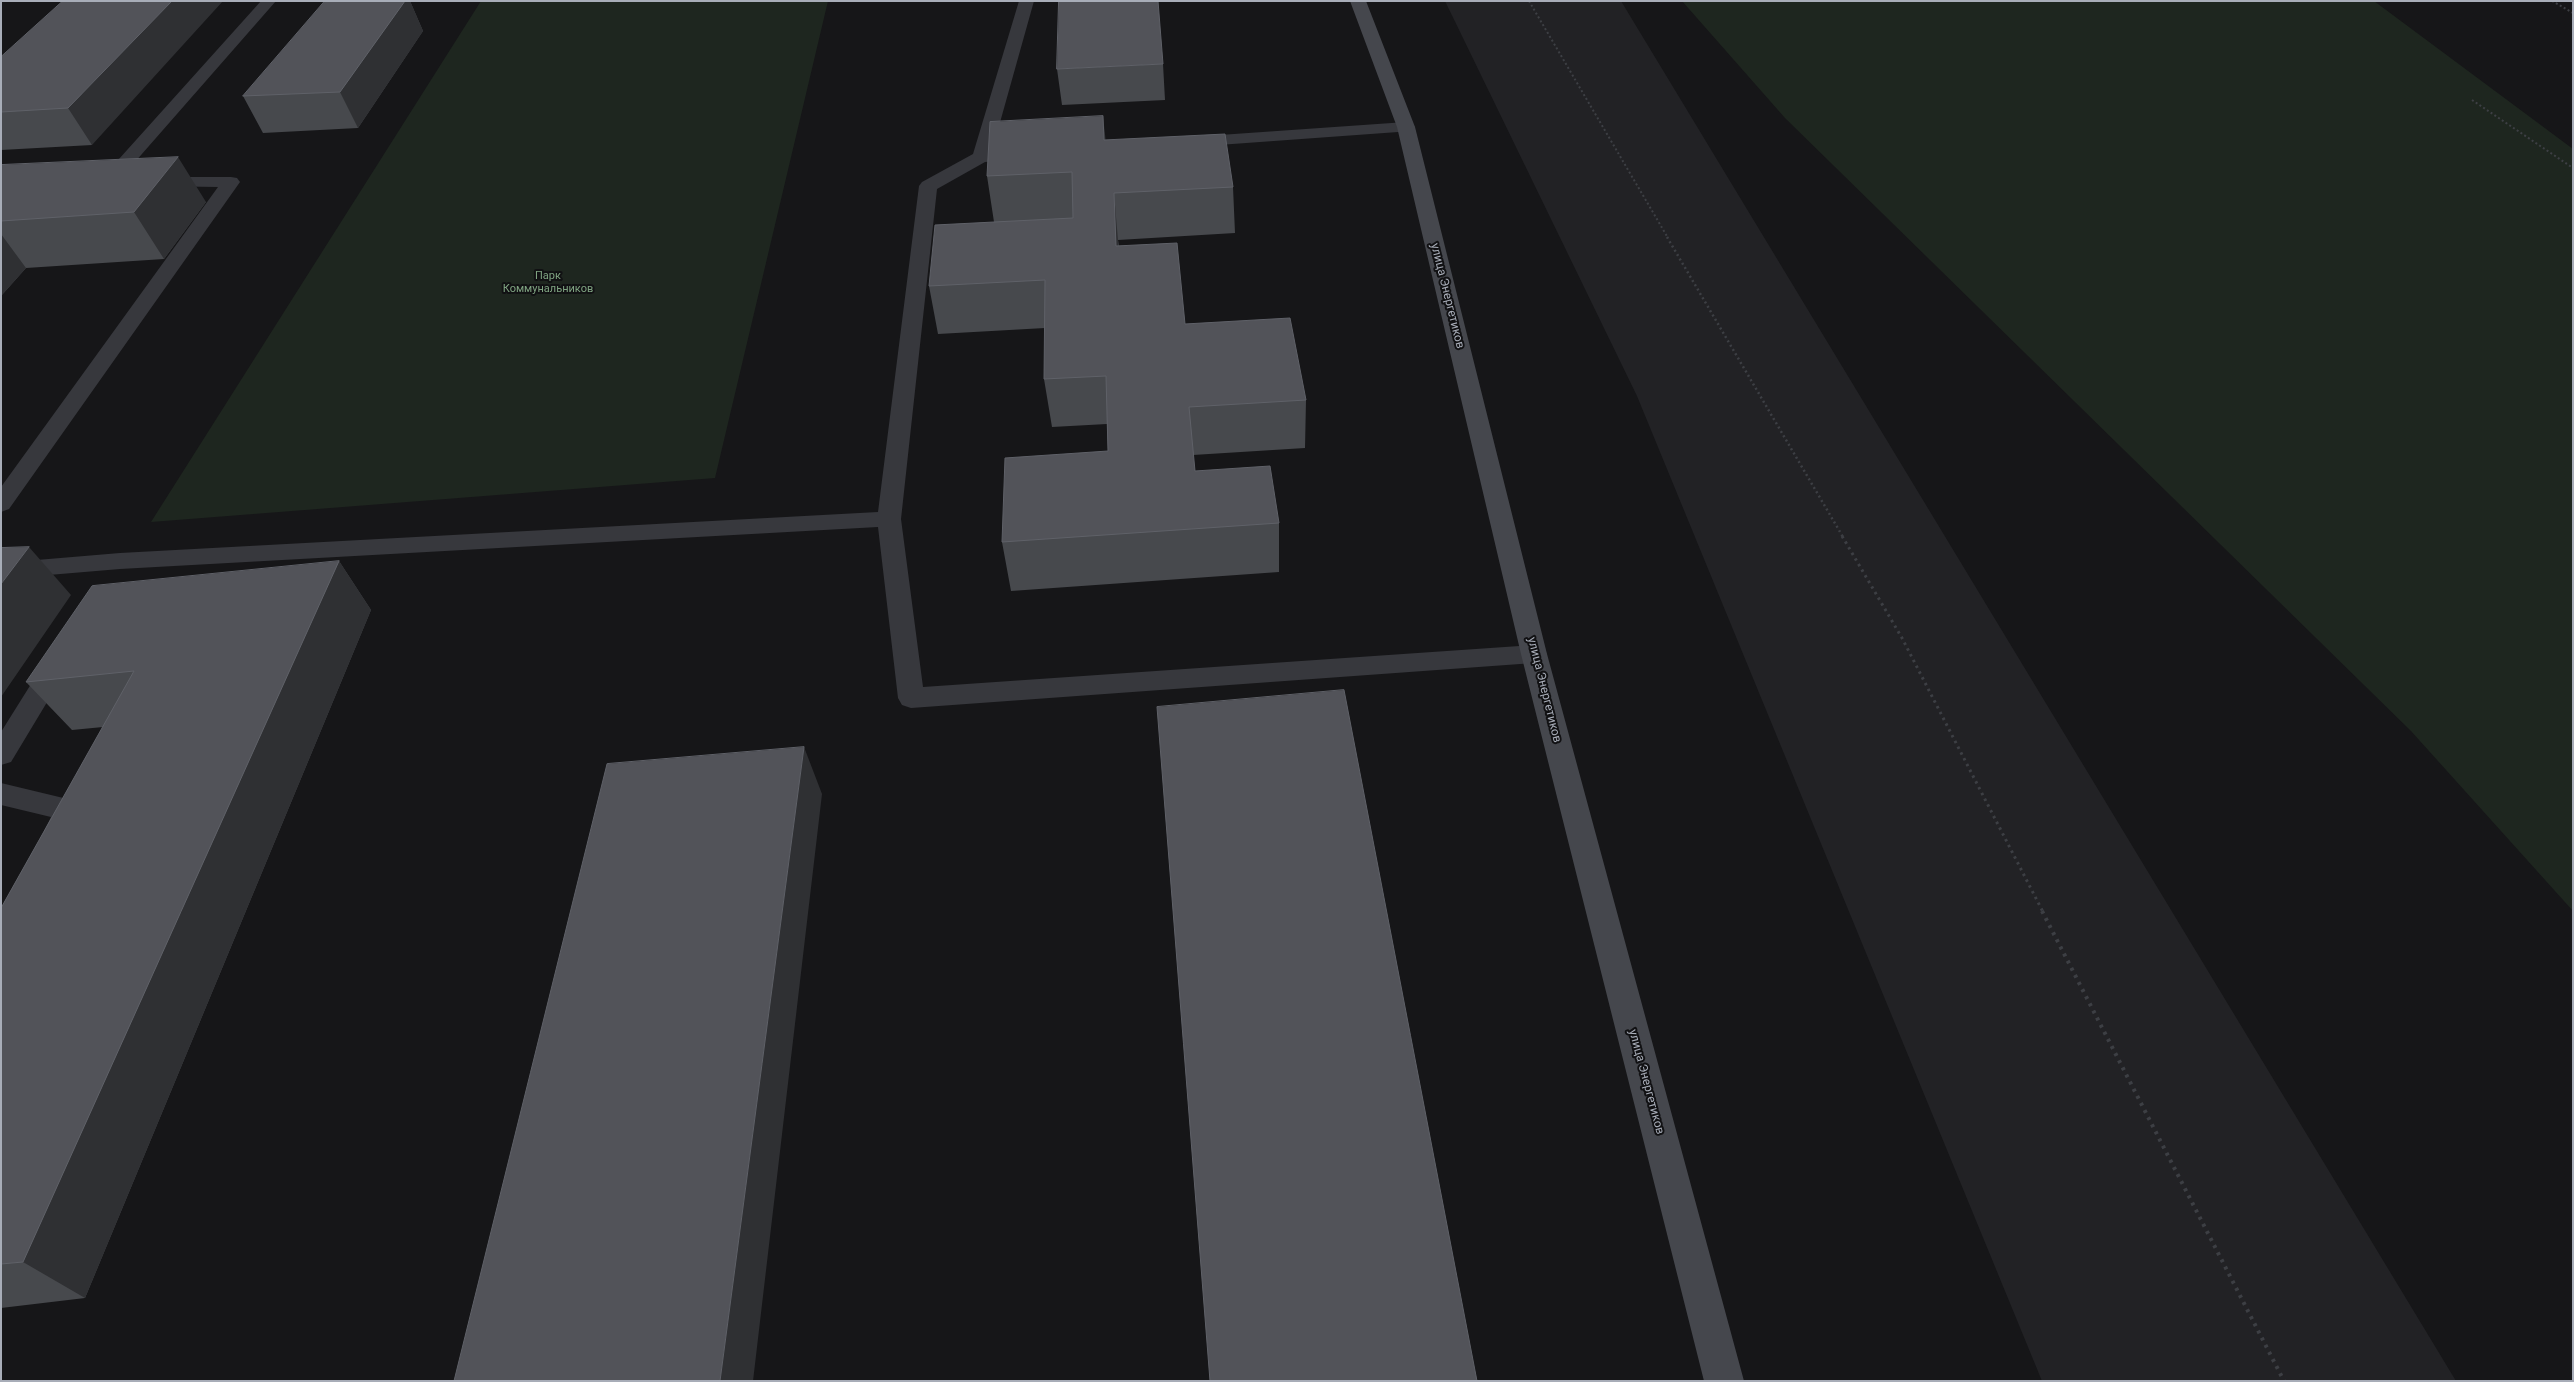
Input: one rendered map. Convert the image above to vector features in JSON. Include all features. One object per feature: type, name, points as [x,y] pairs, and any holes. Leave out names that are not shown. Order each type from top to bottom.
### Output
[{"type":"street","name":"улица Энергетиков","points":[[1358,1],[1406,127],[1534,654],[1724,1381]]},
{"type":"lane","points":[[1,504],[231,182],[98,183],[269,1]]},
{"type":"lane","points":[[981,157],[1026,1]]},
{"type":"lane","points":[[1169,144],[1406,127]]},
{"type":"lane","points":[[1040,153],[981,157],[928,186],[889,519],[911,698],[1534,654]]},
{"type":"lane","points":[[1,571],[120,561],[889,519]]},
{"type":"lane","points":[[105,586],[120,561]]},
{"type":"lane","points":[[1,755],[68,645]]},
{"type":"lane","points":[[1,794],[70,810],[47,853]]},
{"type":"path","points":[[1529,1],[1902,638],[2284,1381]]},
{"type":"path","points":[[2552,1],[2573,13]]},
{"type":"path","points":[[2472,100],[2573,168]]},
{"type":"shaded area","points":[[1445,1],[1621,1],[2456,1381],[2042,1381],[1637,396]]},
{"type":"green space","name":"Парк Коммунальников","points":[[481,1],[828,1],[715,478],[151,522]]},
{"type":"green space","points":[[1682,1],[2374,1],[2573,149],[2573,911],[2411,731],[1785,118]]},
{"type":"building","points":[[63,1],[172,1],[68,108],[1,112],[1,57]]},
{"type":"building","points":[[325,1],[405,1],[340,92],[243,96]]},
{"type":"building","points":[[1059,1],[1158,1],[1163,64],[1057,69]]},
{"type":"building","points":[[1103,116],[1104,140],[1225,134],[1233,187],[1114,193],[1116,246],[1177,243],[1185,324],[1290,318],[1306,400],[1189,407],[1195,471],[1270,466],[1279,523],[1002,542],[1005,458],[1108,451],[1106,376],[1044,379],[1045,280],[929,286],[935,225],[1073,218],[1072,172],[987,176],[990,122]]},
{"type":"building","points":[[178,157],[134,212],[1,221],[1,165]]},
{"type":"building","points":[[29,547],[1,584],[1,548]]},
{"type":"building","points":[[339,561],[23,1262],[1,1264],[1,908],[134,671],[26,682],[92,586]]},
{"type":"building","points":[[1344,690],[1477,1381],[1210,1381],[1157,707]]},
{"type":"building","points":[[804,747],[720,1381],[454,1381],[607,764]]}]
